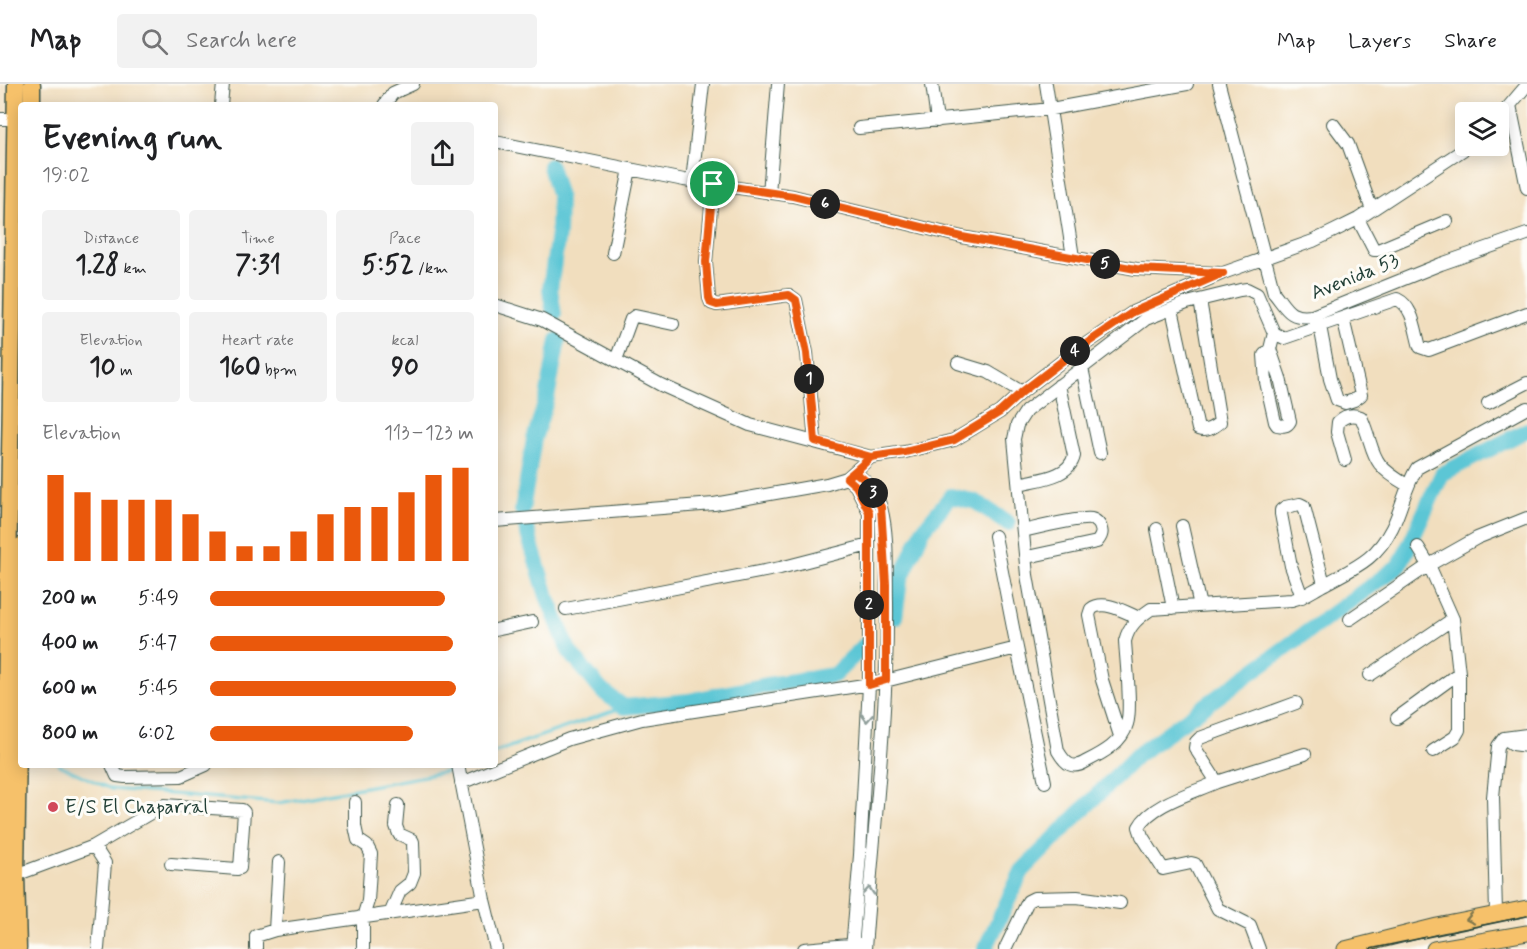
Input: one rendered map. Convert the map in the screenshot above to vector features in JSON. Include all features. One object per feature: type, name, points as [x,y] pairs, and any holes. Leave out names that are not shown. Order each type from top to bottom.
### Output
[{"type":"highway","points":[[2,949],[7,881],[12,667],[12,119],[16,84]]},
{"type":"highway","points":[[32,84],[32,102]]},
{"type":"highway","points":[[12,667],[18,605]]},
{"type":"highway","points":[[7,881],[18,949]]},
{"type":"main road","points":[[1345,949],[1496,913],[1527,908]]},
{"type":"main road","points":[[1438,948],[1527,933]]},
{"type":"street","points":[[221,102],[223,84]]},
{"type":"street","points":[[386,102],[393,93],[413,84]]},
{"type":"street","points":[[692,181],[703,84]]},
{"type":"street","points":[[769,193],[778,84]]},
{"type":"street","points":[[932,84],[937,121]]},
{"type":"street","points":[[1046,84],[1073,257]]},
{"type":"street","points":[[859,128],[1051,109],[1187,84]]},
{"type":"street","name":"Avenida 53","points":[[1219,84],[1274,293],[1292,315],[1312,316],[1441,264],[1527,234]]},
{"type":"street","points":[[1527,85],[1510,105],[1527,188]]},
{"type":"street","points":[[1333,124],[1348,144],[1372,210]]},
{"type":"street","points":[[498,143],[692,181],[793,196],[962,237],[1136,269],[1223,273]]},
{"type":"street","points":[[498,306],[542,320],[661,385],[750,425],[871,457],[905,452],[954,440],[1000,412],[1074,352],[1133,312],[1223,273],[1313,241],[1358,219],[1455,155]]},
{"type":"street","points":[[613,252],[630,168]]},
{"type":"street","points":[[713,184],[706,262],[709,298],[711,303],[717,305],[789,295],[796,300],[807,353],[815,441]]},
{"type":"street","points":[[1358,219],[1374,250],[1447,221]]},
{"type":"street","points":[[1270,349],[1280,378],[1290,421],[1287,425],[1282,426],[1275,422],[1266,382],[1264,355],[1270,349],[1274,333],[1257,294],[1247,289],[1200,300],[1146,319],[1026,411],[1017,424],[1014,438],[1028,575],[1058,751],[1064,761],[1070,765],[1080,766],[1110,749],[1127,724],[1125,641],[1127,632],[1135,620],[1151,609],[1292,600],[1351,571],[1378,551],[1392,527],[1407,485],[1417,468],[1527,408]]},
{"type":"street","points":[[1260,300],[1274,293]]},
{"type":"street","points":[[1274,333],[1284,338],[1397,299],[1404,302],[1410,309],[1420,347],[1429,350],[1527,313]]},
{"type":"street","points":[[1172,309],[1198,429],[1214,427],[1220,422],[1200,300]]},
{"type":"street","points":[[616,360],[631,319],[635,316],[673,324]]},
{"type":"street","points":[[1320,326],[1330,379],[1337,400],[1345,403],[1354,400],[1361,395],[1343,318]]},
{"type":"street","points":[[958,363],[988,372],[1022,392]]},
{"type":"street","points":[[1082,368],[1100,453]]},
{"type":"street","points":[[1488,403],[1527,383]]},
{"type":"street","points":[[1018,484],[1059,474],[1070,468],[1073,462],[1074,456],[1059,385]]},
{"type":"street","points":[[1345,460],[1337,432],[1338,422],[1342,417],[1353,415],[1361,417],[1376,462],[1388,474],[1407,485]]},
{"type":"street","points":[[498,521],[714,504],[827,484],[851,475],[871,457]]},
{"type":"street","points":[[851,475],[869,512],[869,685],[860,855],[859,946]]},
{"type":"street","points":[[851,475],[866,481],[881,507],[886,584],[886,680],[859,946]]},
{"type":"street","points":[[1302,597],[1291,566],[1281,514],[1281,510],[1285,507],[1300,504],[1304,506],[1324,584]]},
{"type":"street","points":[[1350,619],[1429,565],[1477,538],[1527,518]]},
{"type":"street","points":[[1023,531],[1090,519],[1097,522],[1102,530],[1097,542],[1027,556]]},
{"type":"street","points":[[1182,525],[1200,606]]},
{"type":"street","points":[[1157,529],[1173,608]]},
{"type":"street","points":[[995,536],[1046,782]]},
{"type":"street","points":[[566,609],[780,568],[869,545]]},
{"type":"street","points":[[1418,547],[1429,565],[1453,619],[1459,673],[1461,719],[1459,730],[1455,737],[1433,752]]},
{"type":"street","points":[[1120,736],[1102,680],[1089,615],[1095,606],[1109,606],[1139,618]]},
{"type":"street","points":[[1370,675],[1453,619]]},
{"type":"street","points":[[498,629],[532,622]]},
{"type":"street","points":[[498,768],[569,739],[642,719],[869,685],[1017,648]]},
{"type":"street","points":[[1397,718],[1459,673]]},
{"type":"street","points":[[1217,782],[1195,748],[1196,742],[1200,738],[1296,703]]},
{"type":"street","points":[[1496,913],[1493,797],[1497,746],[1504,738],[1527,735]]},
{"type":"street","points":[[1504,738],[1513,744],[1527,746]]},
{"type":"street","points":[[1259,949],[1250,925],[1218,909],[1195,864],[1163,870],[1139,827],[1145,816],[1217,782],[1305,754]]},
{"type":"street","points":[[113,768],[117,776],[125,777],[181,776],[199,768]]},
{"type":"street","points":[[458,768],[484,900],[496,949]]},
{"type":"street","points":[[461,783],[498,768]]},
{"type":"street","points":[[356,802],[355,826],[358,840],[367,846],[371,854],[368,902],[363,917],[363,949]]},
{"type":"street","points":[[7,881],[94,846],[164,805],[242,810],[244,812],[240,868],[237,870],[171,864]]},
{"type":"street","points":[[390,914],[400,891],[410,883],[414,873],[414,842],[399,834],[396,826],[398,805]]},
{"type":"street","points":[[94,846],[105,863],[98,949]]},
{"type":"street","points":[[275,930],[279,862]]},
{"type":"street","points":[[1005,949],[1028,901],[1034,898],[1077,897],[1120,903]]},
{"type":"street","points":[[256,949],[256,936],[275,930],[484,900]]},
{"type":"street","points":[[804,949],[859,946]]},
{"type":"waterway","points":[[550,166],[559,197],[558,234],[550,289],[554,315]]},
{"type":"waterway","points":[[522,510],[534,439],[547,398],[558,340]]},
{"type":"waterway","points":[[985,949],[1022,871],[1137,755],[1400,565],[1442,474],[1527,430]]},
{"type":"waterway","points":[[895,617],[900,581],[923,530],[951,496],[976,502],[1008,523]]},
{"type":"waterway","points":[[526,528],[547,596],[569,651],[601,690],[624,707],[689,701],[767,685],[834,675],[866,644]]},
{"type":"waterway","points":[[498,751],[624,707]]},
{"type":"waterway","points":[[66,768],[111,789],[279,803],[446,772],[456,768]]},
{"type":"tram line","points":[[1370,949],[1527,916]]},
{"type":"place","name":"E/S El Chaparral","points":[[53,807]]},
{"type":"route","points":[[713,184],[706,262],[711,303],[717,305],[789,295],[796,300],[807,353],[815,441],[871,457],[847,478],[856,486],[869,512],[869,685],[886,680],[885,538],[881,507],[866,481],[855,472],[871,457],[905,452],[954,440],[1000,412],[1074,352],[1133,312],[1223,273],[1136,269],[962,237],[793,196],[713,184]]}]
